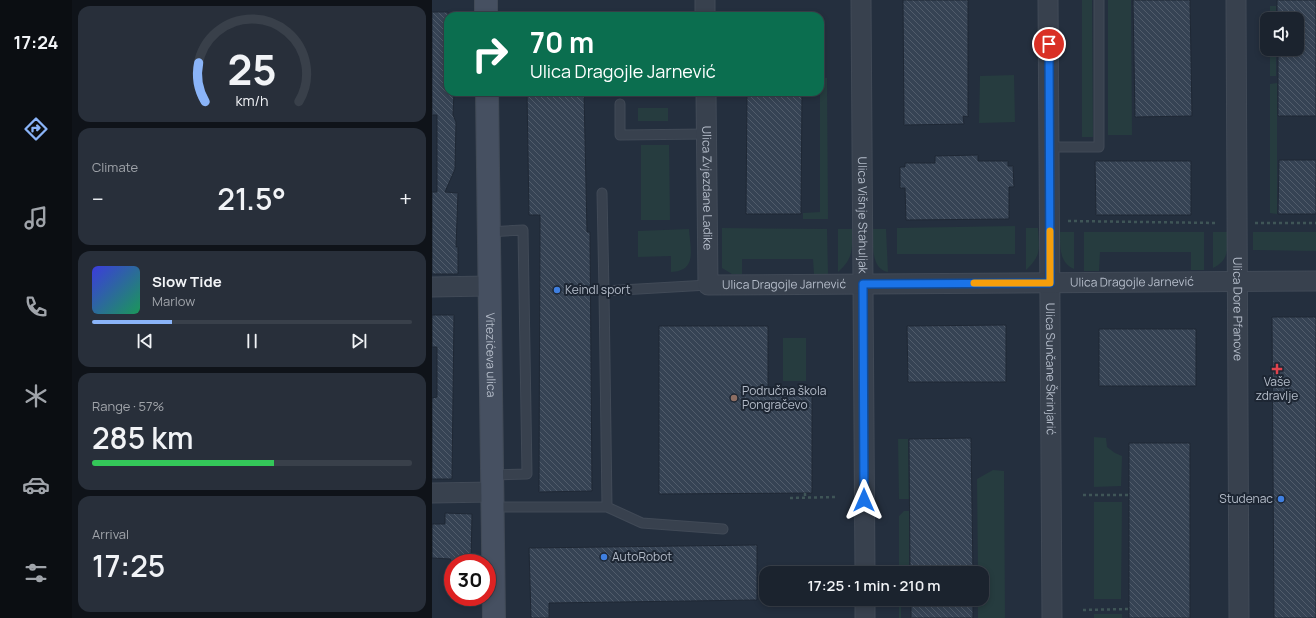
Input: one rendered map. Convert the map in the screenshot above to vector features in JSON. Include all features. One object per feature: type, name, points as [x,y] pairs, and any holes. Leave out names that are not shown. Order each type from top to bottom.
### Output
[{"type":"street","points":[[486,0],[486,12]]},
{"type":"street","points":[[705,0],[705,12]]},
{"type":"street","name":"Ulica Višnje Stahuljak","points":[[860,0],[865,566]]},
{"type":"street","name":"Ulica Sunčane Škrinjarić","points":[[1048,0],[1052,618]]},
{"type":"street","name":"Ulica Dore Pfanove","points":[[1236,0],[1239,618]]},
{"type":"street","name":"Vitezićeva ulica","points":[[487,96],[488,286],[493,491],[494,618]]},
{"type":"street","name":"Ulica Zvjezdane Ladike","points":[[706,96],[708,285]]},
{"type":"street","name":"Ulica Dragojle Jarnević","points":[[708,285],[1316,281]]},
{"type":"street","points":[[432,287],[488,286]]},
{"type":"street","points":[[432,493],[493,491]]},
{"type":"street","points":[[865,606],[865,618]]},
{"type":"lane","points":[[1049,147],[1099,147],[1099,0]]},
{"type":"lane","points":[[620,104],[620,135],[706,134]]},
{"type":"lane","points":[[602,193],[606,507]]},
{"type":"lane","points":[[488,232],[523,230],[527,474],[493,491]]},
{"type":"lane","points":[[604,291],[708,285]]},
{"type":"lane","points":[[493,491],[606,507],[642,523],[723,529]]},
{"type":"path","points":[[1066,222],[1222,223]]},
{"type":"path","points":[[1250,223],[1316,223]]},
{"type":"path","points":[[1265,382],[1272,382]]},
{"type":"path","points":[[805,493],[805,498]]},
{"type":"path","points":[[1083,495],[1129,496]]},
{"type":"path","points":[[790,498],[835,497]]},
{"type":"path","points":[[1082,610],[1129,609]]},
{"type":"green space","points":[[1082,0],[1092,0],[1093,137],[1082,137]]},
{"type":"green space","points":[[1108,0],[1131,0],[1132,135],[1108,135]]},
{"type":"green space","points":[[1270,6],[1276,6],[1276,12],[1270,12]]},
{"type":"green space","points":[[1270,56],[1276,56],[1276,76],[1270,76]]},
{"type":"green space","points":[[1014,75],[1015,122],[979,123],[980,76]]},
{"type":"green space","points":[[824,78],[827,78],[828,219],[803,219],[803,213],[820,212],[820,96],[824,96]]},
{"type":"green space","points":[[1277,83],[1277,214],[1270,213],[1270,84]]},
{"type":"green space","points":[[638,108],[668,108],[668,121],[638,121]]},
{"type":"green space","points":[[641,145],[669,145],[670,220],[641,220]]},
{"type":"green space","points":[[1015,226],[1015,254],[897,254],[897,228]]},
{"type":"green space","points":[[722,228],[827,229],[828,274],[814,274],[813,259],[742,259],[742,274],[732,274],[722,268]]},
{"type":"green space","points":[[1026,228],[1038,228],[1039,247],[1035,260],[1026,270]]},
{"type":"green space","points":[[689,229],[691,251],[689,263],[680,271],[671,272],[671,256],[638,257],[638,231]]},
{"type":"green space","points":[[838,229],[852,229],[852,242],[849,258],[838,272]]},
{"type":"green space","points":[[873,229],[886,229],[888,272],[882,270],[875,261]]},
{"type":"green space","points":[[1060,232],[1074,232],[1074,269],[1065,263],[1061,254]]},
{"type":"green space","points":[[1084,232],[1204,232],[1204,270],[1191,270],[1191,252],[1100,252],[1099,271],[1084,271]]},
{"type":"green space","points":[[1213,232],[1228,232],[1225,257],[1213,268]]},
{"type":"green space","points":[[1253,232],[1316,232],[1316,251],[1253,250]]},
{"type":"green space","points":[[783,338],[806,338],[806,381],[783,381]]},
{"type":"green space","points":[[1094,437],[1106,438],[1107,447],[1122,456],[1121,486],[1094,487]]},
{"type":"green space","points":[[898,439],[908,439],[909,499],[899,499]]},
{"type":"green space","points":[[993,470],[1004,471],[1005,618],[978,618],[978,606],[989,606],[989,566],[978,566],[977,479]]},
{"type":"green space","points":[[1094,502],[1122,502],[1121,599],[1094,599]]},
{"type":"green space","points":[[904,511],[909,511],[909,566],[899,566],[899,516]]},
{"type":"green space","points":[[899,606],[901,606],[901,618],[899,618]]},
{"type":"green space","points":[[1094,614],[1122,614],[1122,618],[1094,618]]},
{"type":"building","points":[[903,0],[968,0],[968,117],[963,116],[964,124],[904,125]]},
{"type":"building","points":[[1133,0],[1190,0],[1192,116],[1135,117]]},
{"type":"building","points":[[1277,0],[1316,0],[1316,116],[1278,116],[1278,56],[1304,56],[1304,12],[1277,12]]},
{"type":"building","points":[[432,12],[444,12],[444,96],[454,96],[453,115],[456,122],[455,169],[445,192],[458,193],[456,247],[458,247],[458,274],[432,274],[432,192],[437,192],[437,115],[432,115]]},
{"type":"building","points":[[527,96],[584,96],[587,232],[590,232],[592,491],[539,492],[540,215],[529,215]]},
{"type":"building","points":[[747,96],[802,96],[801,214],[746,214]]},
{"type":"building","points":[[978,155],[978,161],[1008,161],[1008,166],[1013,166],[1014,187],[1009,187],[1009,219],[906,220],[905,188],[900,188],[900,167],[905,167],[905,163],[935,163],[935,156]]},
{"type":"building","points":[[1279,160],[1316,160],[1316,214],[1278,214]]},
{"type":"building","points":[[1095,161],[1191,161],[1191,215],[1096,215]]},
{"type":"building","points":[[432,315],[454,315],[452,479],[432,479],[432,398],[437,397],[437,347],[432,347]]},
{"type":"building","points":[[1272,317],[1316,317],[1316,618],[1274,618]]},
{"type":"building","points":[[1006,325],[1006,382],[908,382],[907,326]]},
{"type":"building","points":[[659,326],[768,326],[768,396],[812,395],[812,493],[659,494]]},
{"type":"building","points":[[1099,329],[1196,329],[1196,386],[1099,386]]},
{"type":"building","points":[[971,438],[973,566],[910,566],[909,439]]},
{"type":"building","points":[[1129,443],[1190,443],[1190,618],[1129,618]]},
{"type":"building","points":[[445,513],[472,514],[471,554],[444,554],[444,559],[432,558],[432,524],[445,524]]},
{"type":"building","points":[[757,545],[757,600],[549,603],[549,618],[531,618],[529,548]]},
{"type":"building","points":[[911,606],[973,606],[973,618],[911,618]]},
{"type":"slow traffic","points":[[974,283],[1050,283],[1050,231]]},
{"type":"place","name":"Keindl sport","points":[[557,290]]},
{"type":"place","name":"Vaše zdravlje","points":[[1277,369]]},
{"type":"place","name":"Područna škola Pongračevo","points":[[734,398]]},
{"type":"place","name":"Studenac","points":[[1281,499]]},
{"type":"place","name":"AutoRobot","points":[[604,557]]},
{"type":"route","points":[[864,500],[863,284],[1050,283],[1049,44]]}]
